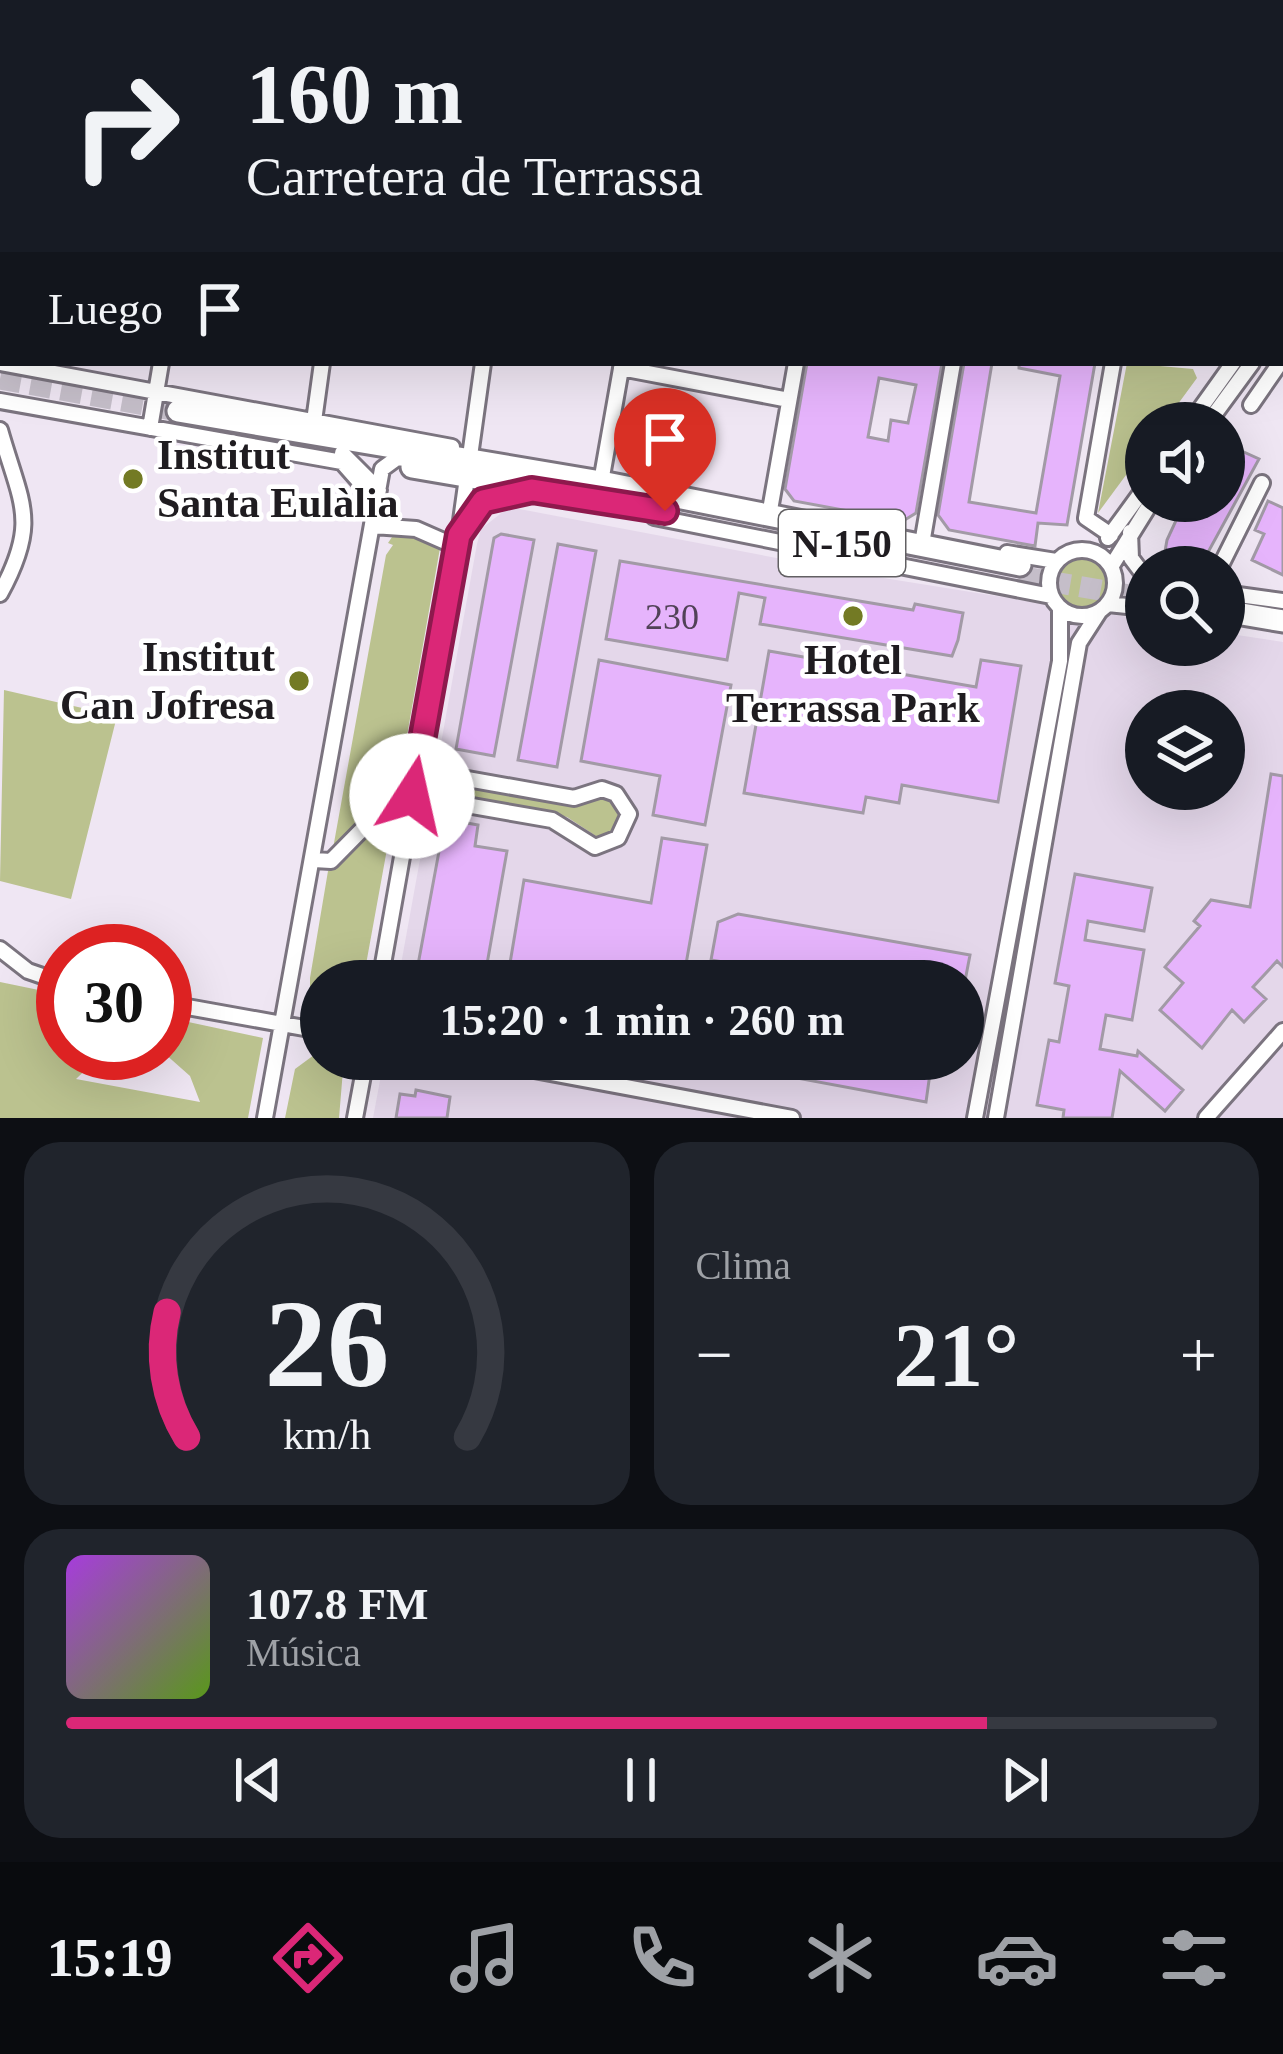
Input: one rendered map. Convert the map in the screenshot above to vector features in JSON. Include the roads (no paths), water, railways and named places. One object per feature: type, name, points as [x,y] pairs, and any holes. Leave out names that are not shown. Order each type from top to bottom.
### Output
[{"type":"main road","name":"N-150","points":[[342,453],[178,417],[460,459],[601,482],[1020,570],[532,490],[460,459],[387,462],[342,453]]},
{"type":"main road","points":[[458,541],[483,501],[532,490]]},
{"type":"main road","points":[[1245,602],[1283,611]]},
{"type":"main road","points":[[1245,619],[1283,625]]},
{"type":"street","points":[[0,116],[0,150]]},
{"type":"street","points":[[21,366],[314,421],[460,459]]},
{"type":"street","points":[[150,428],[159,366]]},
{"type":"street","points":[[314,421],[322,366]]},
{"type":"street","points":[[384,960],[458,541],[460,459],[482,366]]},
{"type":"street","points":[[789,400],[622,366],[601,482],[1056,561]]},
{"type":"street","points":[[770,510],[795,366]]},
{"type":"street","points":[[922,538],[952,366]]},
{"type":"street","points":[[1111,535],[1087,518],[1112,366]]},
{"type":"street","points":[[1209,402],[1241,366]]},
{"type":"street","points":[[1220,402],[1241,366]]},
{"type":"street","points":[[1251,405],[1278,366]]},
{"type":"street","points":[[0,400],[342,462],[365,488],[373,526]]},
{"type":"street","points":[[0,430],[26,530],[23,550],[0,593]]},
{"type":"street","points":[[342,453],[379,490]]},
{"type":"street","points":[[266,1118],[387,462]]},
{"type":"street","points":[[1230,546],[1262,483]]},
{"type":"street","points":[[627,507],[1056,602],[1075,615],[1125,608]]},
{"type":"street","points":[[975,1118],[1060,661],[1049,574],[1056,561],[1071,551],[1089,550],[1111,535],[1125,515]]},
{"type":"street","points":[[996,1118],[1077,655],[1114,591],[1112,569],[1137,522]]},
{"type":"street","points":[[373,526],[416,529],[458,541]]},
{"type":"street","points":[[1130,532],[1131,546]]},
{"type":"street","points":[[1089,550],[1112,569],[1125,573]]},
{"type":"street","points":[[1245,599],[1283,602]]},
{"type":"street","points":[[314,860],[331,861],[398,793],[552,820],[596,847],[618,838],[628,814],[616,794],[602,789],[574,798],[417,770]]},
{"type":"street","points":[[0,949],[36,974]]},
{"type":"street","points":[[192,1008],[300,1027]]},
{"type":"street","points":[[1206,1118],[1283,1031]]},
{"type":"street","points":[[355,1118],[362,1080]]},
{"type":"street","points":[[588,1080],[792,1118]]},
{"type":"tunnel","points":[[0,379],[178,411]]},
{"type":"tunnel","points":[[1019,576],[1125,594]]},
{"type":"place","name":"Institut Santa Eulàlia","points":[[133,479]]},
{"type":"place","name":"Hotel Terrassa Park","points":[[853,616]]},
{"type":"place","name":"Institut Can Jofresa","points":[[299,681]]}]
